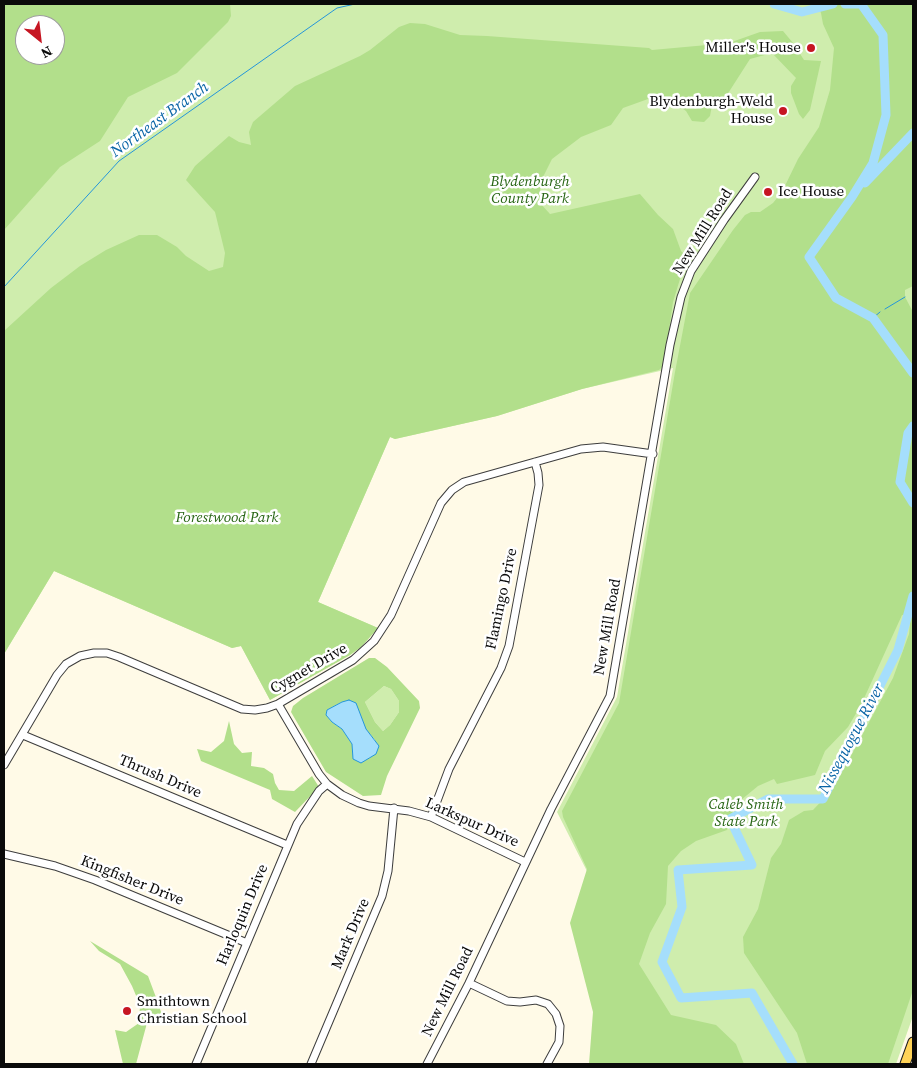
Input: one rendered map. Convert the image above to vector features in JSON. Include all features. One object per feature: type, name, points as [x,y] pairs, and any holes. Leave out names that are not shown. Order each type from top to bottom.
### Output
[{"type":"main road","points":[[905,1064],[913,1042]]},
{"type":"street","name":"New Mill Road","points":[[427,1064],[469,983],[550,809],[610,696],[653,454],[670,345],[681,298],[691,271],[724,220],[756,177]]},
{"type":"street","name":"Cygnet Drive","points":[[4,765],[57,675],[66,664],[80,656],[94,652],[119,657],[242,709],[254,710],[278,704],[354,660],[374,641],[391,615],[441,503],[452,490],[464,482],[581,450],[603,447],[653,454]]},
{"type":"street","name":"Flamingo Drive","points":[[431,817],[449,769],[501,668],[509,646],[539,485],[535,462]]},
{"type":"street","name":"Larkspur Drive","points":[[278,704],[319,774],[328,784],[359,803],[409,810],[431,817],[525,862]]},
{"type":"street","name":"Thrush Drive","points":[[23,735],[287,845]]},
{"type":"street","name":"Harloquin Drive","points":[[196,1064],[287,845],[297,824],[319,791],[328,784]]},
{"type":"street","name":"Mark Drive","points":[[311,1064],[382,896],[388,871],[394,808]]},
{"type":"street","name":"Kingfisher Drive","points":[[4,854],[55,866],[95,880],[246,943]]},
{"type":"street","points":[[469,983],[507,1001],[536,1000],[548,1004],[556,1014],[560,1026],[558,1042],[547,1064]]},
{"type":"green space","points":[[4,4],[913,4],[913,1016],[896,1064],[671,1064],[677,1049],[557,812],[617,697],[673,368],[582,389],[497,416],[395,439],[390,437],[318,602],[378,628],[361,647],[350,655],[270,700],[241,646],[232,648],[54,571],[4,654]]},
{"type":"green space","points":[[4,4],[230,4],[231,16],[228,22],[177,73],[128,97],[100,141],[60,167],[4,230]]},
{"type":"green space","name":"Caleb Smith State Park","points":[[817,4],[913,4],[913,286],[905,290],[905,297],[913,312],[913,990],[888,1064],[807,1064],[797,1033],[744,953],[743,937],[758,909],[771,858],[781,844],[789,820],[804,811],[813,810],[833,789],[893,678],[909,634],[911,614],[902,615],[861,705],[848,727],[825,751],[815,775],[777,784],[774,779],[758,786],[735,805],[727,830],[696,841],[681,851],[668,866],[666,904],[650,933],[639,964],[671,1015],[716,1025],[736,1044],[744,1064],[589,1064],[593,1012],[570,923],[587,869],[562,811],[619,703],[690,293],[745,215],[751,212],[760,212],[773,203],[782,192],[798,159],[819,127],[830,90],[834,48],[823,24]]},
{"type":"green space","points":[[410,23],[425,24],[460,35],[649,48],[652,50],[729,43],[760,32],[783,31],[804,60],[821,61],[810,110],[803,119],[799,114],[791,93],[791,86],[796,78],[772,53],[750,59],[725,98],[712,105],[710,116],[704,122],[692,121],[686,111],[669,99],[648,99],[623,108],[611,125],[581,137],[552,159],[541,181],[539,202],[550,214],[640,194],[673,229],[681,251],[689,259],[673,302],[664,365],[659,370],[582,389],[497,416],[395,439],[390,437],[318,602],[378,628],[361,647],[350,655],[270,700],[241,646],[232,648],[54,571],[4,654],[4,331],[51,288],[80,266],[106,250],[139,235],[157,235],[177,247],[186,256],[209,271],[223,267],[225,253],[215,212],[186,180],[195,166],[229,136],[239,142],[251,145],[249,132],[253,122],[295,86],[360,56],[399,27]]},
{"type":"green space","points":[[369,658],[375,658],[387,667],[419,701],[420,708],[387,776],[381,795],[363,796],[326,772],[291,712],[293,706]],"holes":[[[384,686],[391,689],[399,701],[399,712],[383,731],[375,722],[365,702]],[[342,702],[375,740],[370,758],[365,759],[353,754],[352,744],[342,729],[326,715],[327,710]]]},
{"type":"green space","points":[[384,686],[391,689],[399,701],[399,712],[383,731],[375,722],[365,702]]},
{"type":"green space","points":[[229,721],[234,744],[242,753],[252,752],[251,766],[264,768],[273,774],[279,790],[294,791],[312,776],[319,787],[295,812],[272,799],[270,790],[201,761],[197,749],[211,752],[224,741]]},
{"type":"green space","points":[[90,941],[148,976],[157,1000],[162,1015],[147,1023],[136,1064],[123,1064],[115,1030],[126,1032],[139,1023],[140,1005],[120,964],[99,951]]},
{"type":"water","points":[[349,700],[356,703],[366,729],[379,746],[376,754],[361,763],[353,759],[352,744],[342,729],[326,715],[327,710]]},
{"type":"waterway","name":"Northeast Branch","points":[[4,287],[119,161],[337,8],[355,4]]},
{"type":"waterway","name":"Nissequogue River","points":[[774,4],[802,12],[833,4]]},
{"type":"waterway","name":"Nissequogue River","points":[[845,4],[861,4],[883,35],[886,115],[873,163],[852,197],[809,257],[836,298],[873,318],[913,373]]},
{"type":"waterway","points":[[865,183],[913,133]]},
{"type":"waterway","points":[[885,309],[905,297]]},
{"type":"waterway","points":[[873,318],[880,312]]},
{"type":"waterway","name":"Nissequogue River","points":[[913,426],[908,433],[900,482],[913,503]]},
{"type":"waterway","name":"Nissequogue River","points":[[793,1064],[752,993],[681,998],[662,962],[682,907],[678,870],[752,865],[730,819],[768,799],[823,799],[898,650],[913,596]]},
{"type":"place","name":"Miller's House","points":[[811,48]]},
{"type":"place","name":"Blydenburgh-Weld House","points":[[783,111]]},
{"type":"place","name":"Ice House","points":[[768,192]]},
{"type":"place","name":"Smithtown Christian School","points":[[127,1011]]},
{"type":"park label","name":"Blydenburgh County Park","points":[[530,190]]},
{"type":"park label","name":"Forestwood Park","points":[[227,518]]}]
